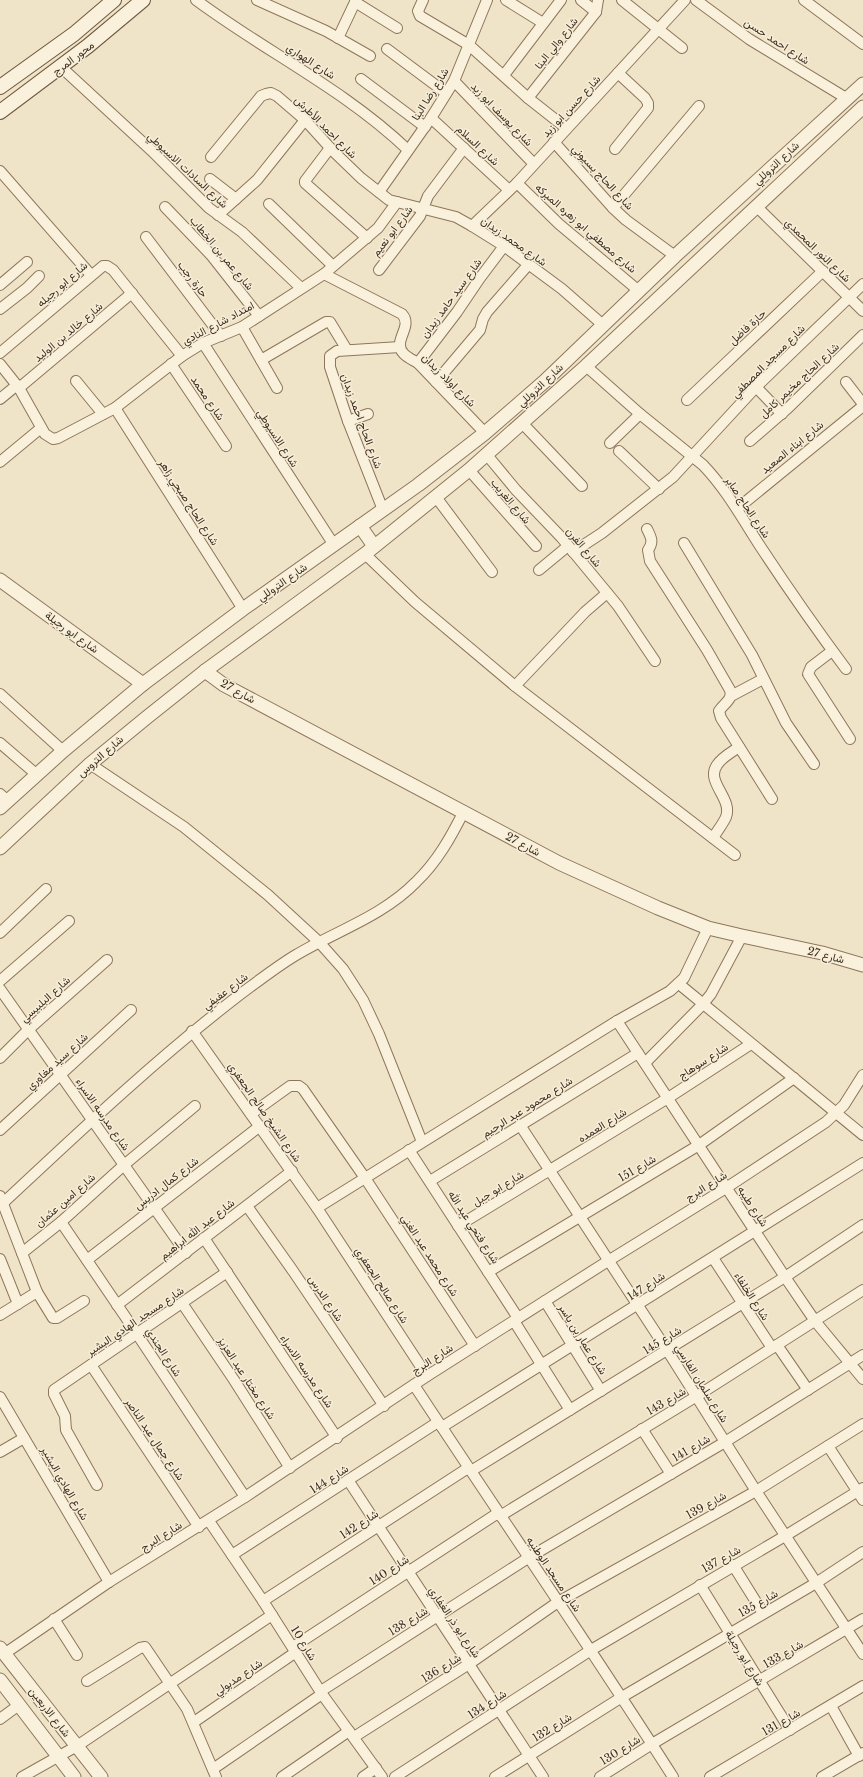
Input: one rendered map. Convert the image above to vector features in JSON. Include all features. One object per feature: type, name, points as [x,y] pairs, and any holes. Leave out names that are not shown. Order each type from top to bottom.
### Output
[{"type":"main road","name":"محور المرج","points":[[0,87],[74,34],[114,0]]},
{"type":"main road","name":"محور المرج","points":[[0,112],[61,67],[143,0]]},
{"type":"street","name":"شارع الهواري","points":[[196,0],[227,22],[349,101],[395,137],[408,150]]},
{"type":"street","points":[[256,0],[326,31],[370,56]]},
{"type":"street","points":[[423,0],[418,11],[419,15],[469,45],[528,98],[566,128]]},
{"type":"street","name":"شارع رضا البنا","points":[[379,192],[431,118],[454,81],[487,0]]},
{"type":"street","points":[[506,0],[543,23]]},
{"type":"street","points":[[504,75],[561,0]]},
{"type":"street","points":[[581,0],[596,12]]},
{"type":"street","name":"شارع والي البنا","points":[[528,98],[596,12],[598,0]]},
{"type":"street","points":[[623,0],[682,48]]},
{"type":"street","name":"شارع حسن ابو زيد","points":[[472,226],[534,164],[685,0]]},
{"type":"street","name":"شارع احمد حسن","points":[[696,0],[749,39],[846,98]]},
{"type":"street","points":[[804,0],[863,44]]},
{"type":"street","points":[[338,38],[355,1],[397,28]]},
{"type":"street","points":[[387,48],[446,93]]},
{"type":"street","name":"شارع السادات الاسيوطي","points":[[61,67],[218,215],[242,232],[301,288]]},
{"type":"street","points":[[615,149],[648,108],[648,103],[645,98],[618,73]]},
{"type":"street","points":[[360,79],[424,127]]},
{"type":"street","name":"شارع يوسف ابو زيد","points":[[454,81],[534,164]]},
{"type":"street","name":"شارع التروللي","points":[[143,684],[244,609],[452,460],[485,433],[539,386],[675,256],[863,84]]},
{"type":"street","name":"شارع احمد الأطرش","points":[[211,157],[261,96],[266,94],[275,94],[305,120],[330,148],[361,178],[389,200],[397,202]]},
{"type":"street","points":[[613,208],[699,106]]},
{"type":"street","name":"شارع التروللي","points":[[205,671],[370,550],[487,455],[586,366],[756,206],[861,113]]},
{"type":"street","name":"شارع السلام","points":[[431,118],[464,148],[513,186]]},
{"type":"street","points":[[218,215],[257,180],[305,120]]},
{"type":"street","name":"شارع الحاج بسيوني","points":[[554,142],[613,208],[626,220],[675,256]]},
{"type":"street","points":[[330,148],[305,183],[368,238]]},
{"type":"street","name":"شارع ابو نعيم","points":[[379,270],[420,216],[428,196],[464,148]]},
{"type":"street","points":[[0,171],[91,274]]},
{"type":"street","points":[[210,179],[236,199]]},
{"type":"street","name":"شارع مصطفي ابو زهره المبركه","points":[[513,186],[639,291]]},
{"type":"street","name":"امتداد شارع النادي","points":[[41,428],[48,437],[58,438],[115,408],[182,356],[203,343],[242,327],[324,274],[368,238],[378,228],[397,202]]},
{"type":"street","name":"شارع محمد زيدان","points":[[397,202],[456,217],[472,226],[504,246],[562,289],[603,326]]},
{"type":"street","points":[[269,204],[333,266]]},
{"type":"street","name":"شارع النور المحمدي","points":[[756,206],[863,311]]},
{"type":"street","name":"شارع عمر بن الخطاب","points":[[165,207],[211,255],[259,316]]},
{"type":"street","name":"حارة رجب","points":[[146,237],[221,336]]},
{"type":"street","name":"شارع سيد حامد زيدان","points":[[418,363],[457,312],[504,246]]},
{"type":"street","points":[[0,285],[27,262]]},
{"type":"street","points":[[436,382],[480,330],[487,312],[528,265]]},
{"type":"street","name":"شارع ابو رجيله","points":[[0,353],[91,274],[103,266],[110,267],[182,356]]},
{"type":"street","name":"حارة فاضل","points":[[687,400],[823,271]]},
{"type":"street","points":[[261,360],[326,322],[330,322],[347,350],[400,347],[400,341],[406,321],[402,314],[324,274]]},
{"type":"street","points":[[0,309],[27,288],[39,276]]},
{"type":"street","name":"شارع مسجد المصطفي","points":[[539,570],[570,549],[602,533],[659,488],[693,457],[756,387],[863,284]]},
{"type":"street","name":"شارع خالد بن الوليد","points":[[0,399],[18,387],[132,293]]},
{"type":"street","points":[[242,327],[277,388]]},
{"type":"street","name":"شارع الحاج مخيمر كامل","points":[[750,441],[782,414],[861,341]]},
{"type":"street","name":"شارع الاسيوطي","points":[[203,343],[334,546]]},
{"type":"street","name":"شارع اولاد زيدان","points":[[400,347],[404,354],[418,363],[485,433]]},
{"type":"street","name":"شارع الحاج احمد زيدان","points":[[347,350],[333,353],[330,356],[330,361],[348,421],[383,510]]},
{"type":"street","points":[[0,364],[18,387],[41,428],[0,462]]},
{"type":"street","name":"شارع محمد","points":[[171,364],[226,446]]},
{"type":"street","name":"شارع الحاج صابر","points":[[586,366],[711,474],[738,508],[782,579],[846,670]]},
{"type":"street","points":[[76,381],[104,414]]},
{"type":"street","points":[[846,382],[863,405]]},
{"type":"street","points":[[756,387],[782,414]]},
{"type":"street","name":"شارع ابناء الصعيد","points":[[738,508],[863,405]]},
{"type":"street","name":"شارع الحاج صبحي زاهر","points":[[115,408],[244,609]]},
{"type":"street","points":[[348,421],[368,414]]},
{"type":"street","points":[[610,443],[640,414]]},
{"type":"street","points":[[523,424],[582,486]]},
{"type":"street","points":[[619,451],[659,488]]},
{"type":"street","name":"شارع الفرن","points":[[487,455],[516,490],[543,517],[626,617],[655,661]]},
{"type":"street","name":"شارع الغريب","points":[[469,470],[536,546]]},
{"type":"street","points":[[436,497],[492,572]]},
{"type":"street","points":[[360,526],[370,550],[415,602],[515,686],[735,855]]},
{"type":"street","points":[[647,529],[652,538],[651,546],[648,550],[650,561],[708,650],[732,696]]},
{"type":"street","points":[[684,543],[752,655],[786,723],[814,764]]},
{"type":"street","name":"شارع ابو رجيلة","points":[[0,580],[143,684]]},
{"type":"street","points":[[515,686],[606,593]]},
{"type":"street","points":[[832,651],[811,667],[808,674],[850,739]]},
{"type":"street","name":"شارع التروس","points":[[0,848],[90,764],[205,671]]},
{"type":"street","name":"شارع 27","points":[[205,671],[224,685],[559,862],[651,904],[708,928],[822,953],[863,965]]},
{"type":"street","points":[[763,678],[732,696],[721,708],[719,714],[772,800]]},
{"type":"street","points":[[3,801],[143,684]]},
{"type":"street","points":[[0,694],[63,751]]},
{"type":"street","points":[[0,742],[36,774]]},
{"type":"street","points":[[713,838],[726,816],[727,809],[725,801],[714,779],[714,772],[717,765],[722,760],[739,747]]},
{"type":"street","points":[[90,764],[184,827],[268,895],[319,942],[343,969],[362,1000],[379,1034],[422,1142]]},
{"type":"street","name":"شارع عفيفي","points":[[1,1200],[192,1031],[296,955],[361,921],[395,901],[416,883],[434,862],[450,839],[464,811]]},
{"type":"street","points":[[0,934],[46,889]]},
{"type":"street","points":[[0,981],[69,921]]},
{"type":"street","points":[[317,1208],[617,1021],[670,991],[678,984],[688,970],[708,928]]},
{"type":"street","points":[[645,1063],[711,994],[742,936]]},
{"type":"street","name":"شارع البلبيسي","points":[[0,1058],[29,1028],[107,960]]},
{"type":"street","points":[[678,984],[863,1135]]},
{"type":"street","name":"شارع مدرسه الاسراء","points":[[0,989],[61,1074],[153,1209],[186,1253]]},
{"type":"street","name":"شارع سيد مغاوري","points":[[0,1130],[131,1010]]},
{"type":"street","name":"شارع طيبه","points":[[617,1021],[785,1277],[815,1320],[849,1364],[863,1379]]},
{"type":"street","name":"شارع الشيخ صالح الجعفري","points":[[192,1031],[317,1208]]},
{"type":"street","name":"شارع سوهاج","points":[[668,1098],[751,1044]]},
{"type":"street","name":"شارع محمود عبد الرحيم","points":[[430,1181],[638,1053]]},
{"type":"street","name":"شارع البرج","points":[[2,1651],[54,1620],[109,1582],[209,1521],[337,1438],[427,1376],[726,1188],[820,1126],[837,1113],[844,1105],[863,1075]]},
{"type":"street","name":"شارع 151","points":[[488,1272],[699,1145],[794,1078]]},
{"type":"street","name":"شارع محمد عبد الغني","points":[[252,1114],[290,1086],[299,1086],[365,1178],[475,1346]]},
{"type":"street","name":"شارع العمده","points":[[550,1171],[668,1098]]},
{"type":"street","name":"شارع امين عثمان","points":[[22,1253],[61,1222],[124,1165],[195,1106]]},
{"type":"street","name":"شارع سلمان الفارسي","points":[[520,1125],[608,1261],[668,1350],[756,1491],[863,1654]]},
{"type":"street","name":"شارع كمال ادريس","points":[[87,1260],[260,1126]]},
{"type":"street","name":"شارع فتحي عبد الله","points":[[409,1150],[488,1272],[570,1410]]},
{"type":"street","name":"شارع 147","points":[[440,1424],[542,1365],[638,1306],[863,1163]]},
{"type":"street","name":"شارع عبد الله ابراهيم","points":[[117,1305],[292,1171]]},
{"type":"street","name":"شارع ابو جبل","points":[[458,1226],[550,1171]]},
{"type":"street","points":[[1,1200],[37,1292],[53,1318],[57,1318],[84,1301]]},
{"type":"street","name":"شارع الدرس","points":[[247,1206],[290,1266],[384,1406]]},
{"type":"street","name":"شارع صالح الجعفري","points":[[317,1208],[427,1376]]},
{"type":"street","name":"شارع الجندي","points":[[61,1222],[245,1497]]},
{"type":"street","name":"شارع 145","points":[[469,1470],[668,1350],[785,1277],[863,1225]]},
{"type":"street","name":"شارع مدرسه الاسراء","points":[[204,1238],[337,1438]]},
{"type":"street","name":"شارع الخلفاء","points":[[713,1258],[743,1303],[808,1390]]},
{"type":"street","points":[[0,1259],[18,1304]]},
{"type":"street","name":"شارع مسجد الهادي البشير","points":[[97,1485],[66,1430],[65,1416],[54,1394],[55,1389],[227,1272]]},
{"type":"street","name":"شارع 143","points":[[499,1515],[697,1396],[863,1290]]},
{"type":"street","points":[[0,1315],[37,1292]]},
{"type":"street","name":"شارع عمار بن ياسر","points":[[545,1301],[601,1391]]},
{"type":"street","name":"شارع مختار عبد العزيز","points":[[182,1303],[290,1468]]},
{"type":"street","name":"شارع 141","points":[[528,1558],[725,1442],[863,1355]]},
{"type":"street","name":"شارع جمال عبد الناصر","points":[[91,1365],[199,1527]]},
{"type":"street","name":"شارع مسجد الوطنيه","points":[[414,1385],[499,1515],[622,1696],[673,1777]]},
{"type":"street","name":"شارع الهادي البشير","points":[[0,1397],[109,1582]]},
{"type":"street","name":"شارع 144","points":[[232,1555],[348,1480],[440,1424]]},
{"type":"street","name":"شارع 139","points":[[558,1602],[756,1491],[863,1424]]},
{"type":"street","points":[[642,1429],[671,1474]]},
{"type":"street","points":[[0,1452],[24,1438]]},
{"type":"street","points":[[828,1446],[861,1493]]},
{"type":"street","name":"شارع 142","points":[[263,1601],[469,1470]]},
{"type":"street","name":"شارع ابو ذر الغفاري","points":[[348,1480],[543,1777]]},
{"type":"street","name":"شارع 137","points":[[591,1650],[700,1585],[861,1493]]},
{"type":"street","name":"شارع 140","points":[[295,1650],[407,1572],[499,1515]]},
{"type":"street","name":"شارع 10","points":[[209,1521],[263,1601],[321,1692],[382,1777]]},
{"type":"street","name":"شارع 135","points":[[622,1696],[816,1583],[863,1552]]},
{"type":"street","name":"شارع 138","points":[[214,1773],[321,1692],[528,1558]]},
{"type":"street","points":[[733,1566],[763,1613]]},
{"type":"street","name":"شارع ابو رجيلة","points":[[700,1585],[790,1730]]},
{"type":"street","name":"شارع 136","points":[[282,1777],[469,1664],[558,1602]]},
{"type":"street","points":[[22,1777],[77,1746],[272,1615]]},
{"type":"street","name":"شارع 133","points":[[652,1744],[847,1630],[863,1619]]},
{"type":"street","points":[[54,1620],[77,1655]]},
{"type":"street","points":[[87,1680],[142,1646],[147,1649],[171,1683],[194,1722],[214,1773]]},
{"type":"street","name":"شارع مدبولي","points":[[194,1722],[295,1650]]},
{"type":"street","name":"شارع 134","points":[[395,1777],[591,1650]]},
{"type":"street","name":"شارع الاربعين","points":[[2,1651],[101,1777]]},
{"type":"street","name":"شارع الاربعين","points":[[0,1680],[74,1777]]},
{"type":"street","name":"شارع 131","points":[[710,1777],[863,1686]]},
{"type":"street","name":"شارع 132","points":[[495,1777],[622,1696]]},
{"type":"street","points":[[0,1720],[19,1705]]},
{"type":"street","points":[[822,1777],[861,1754],[831,1706]]},
{"type":"street","name":"شارع 130","points":[[600,1777],[652,1744]]},
{"type":"street","points":[[363,1777],[376,1768]]}]
